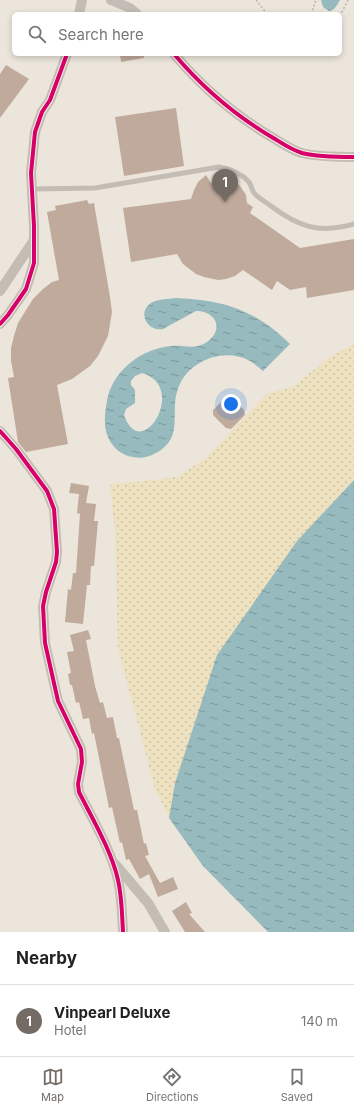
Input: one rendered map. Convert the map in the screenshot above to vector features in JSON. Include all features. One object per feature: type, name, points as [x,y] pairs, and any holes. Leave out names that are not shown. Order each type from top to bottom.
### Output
[{"type":"street","points":[[79,12],[82,0]]},
{"type":"street","points":[[111,0],[130,8],[135,12]]},
{"type":"street","points":[[0,324],[26,289],[34,262],[31,173],[35,132],[42,112],[50,100],[66,56]]},
{"type":"street","points":[[176,56],[220,100],[258,129],[285,146],[301,153],[354,158]]},
{"type":"street","points":[[0,291],[34,240]]},
{"type":"street","points":[[0,431],[16,449],[46,492],[54,509],[57,552],[56,562],[43,606],[45,642],[58,701],[81,749],[82,762],[78,784],[79,792],[113,861],[122,904],[123,932]]},
{"type":"street","points":[[113,861],[148,904],[165,932]]},
{"type":"lane","points":[[32,189],[95,188],[219,167],[231,169],[240,175],[249,182],[254,194],[298,223],[324,230],[342,228],[354,224]]},
{"type":"path","points":[[256,0],[265,12]]},
{"type":"path","points":[[312,12],[316,0]]},
{"type":"path","points":[[342,12],[348,0]]},
{"type":"sand","points":[[354,344],[354,480],[297,541],[175,783],[169,818],[155,789],[118,648],[115,531],[110,484],[177,477],[206,458],[267,394],[294,386],[331,356]]},
{"type":"water","points":[[321,0],[340,0],[334,8],[329,11],[323,7]]},
{"type":"water","points":[[176,298],[209,301],[238,309],[264,323],[290,344],[263,371],[248,360],[229,355],[219,356],[199,363],[184,377],[179,386],[176,395],[174,431],[171,439],[165,447],[151,456],[139,458],[125,455],[121,453],[110,441],[105,429],[107,401],[115,380],[130,363],[140,356],[150,351],[172,346],[199,346],[207,342],[212,337],[217,327],[216,322],[209,314],[196,311],[163,329],[157,329],[148,324],[144,316],[147,307],[151,303],[163,299]],"holes":[[[142,373],[155,381],[161,392],[161,405],[157,418],[150,427],[141,431],[132,428],[124,415],[126,409],[135,403],[135,390],[131,385],[131,381],[135,376]]]},
{"type":"water","points":[[354,480],[354,932],[268,932],[203,866],[169,818],[175,783],[217,655],[297,541]]},
{"type":"building","points":[[120,56],[144,56],[144,58],[121,62]]},
{"type":"building","points":[[6,65],[29,79],[0,118],[0,74]]},
{"type":"building","points":[[176,108],[184,166],[124,176],[115,117]]},
{"type":"building","points":[[206,175],[211,183],[223,179],[233,181],[240,186],[246,195],[247,203],[253,207],[250,213],[300,248],[354,239],[354,290],[307,298],[306,287],[290,290],[277,281],[272,290],[243,270],[235,276],[226,279],[218,280],[204,277],[196,274],[183,264],[177,254],[131,262],[123,208],[191,199],[198,182]]},
{"type":"building","points":[[87,200],[89,204],[94,203],[110,297],[112,312],[108,336],[98,356],[90,366],[72,379],[57,385],[68,444],[26,452],[18,442],[8,378],[14,377],[11,361],[11,348],[18,323],[33,299],[52,282],[59,280],[47,212],[56,210],[55,206]]},
{"type":"building","points":[[230,396],[244,410],[245,415],[231,429],[226,428],[213,415],[213,410],[226,397]]},
{"type":"building","points":[[71,483],[89,486],[86,503],[96,504],[94,521],[98,521],[94,566],[91,566],[90,585],[87,585],[83,624],[65,622],[68,589],[71,590],[73,573],[76,573],[80,514],[77,513],[79,494],[69,493]]},
{"type":"building","points":[[88,630],[91,639],[86,640],[95,686],[100,703],[103,702],[107,718],[113,717],[117,738],[119,738],[134,810],[137,810],[144,844],[146,843],[149,855],[145,856],[160,883],[173,877],[178,889],[158,897],[149,874],[140,879],[129,859],[126,860],[122,842],[120,843],[112,807],[109,808],[94,733],[92,734],[89,718],[83,719],[79,702],[76,703],[72,685],[70,685],[68,674],[71,673],[67,652],[74,651],[70,635]]},
{"type":"building","points":[[186,902],[192,913],[189,914],[205,932],[185,932],[172,911]]},
{"type":"cycle path","points":[[0,324],[26,289],[34,263],[34,226],[31,173],[35,132],[42,112],[50,100],[66,56]]},
{"type":"cycle path","points":[[176,56],[208,90],[221,101],[247,121],[288,147],[302,153],[314,155],[354,157]]},
{"type":"cycle path","points":[[0,431],[16,449],[47,491],[54,509],[57,552],[56,562],[43,606],[45,643],[58,701],[81,749],[82,762],[78,784],[79,792],[101,835],[111,858],[118,880],[122,906],[123,932]]},
{"type":"place","name":"Vinpearl Deluxe","points":[[225,202]]}]
